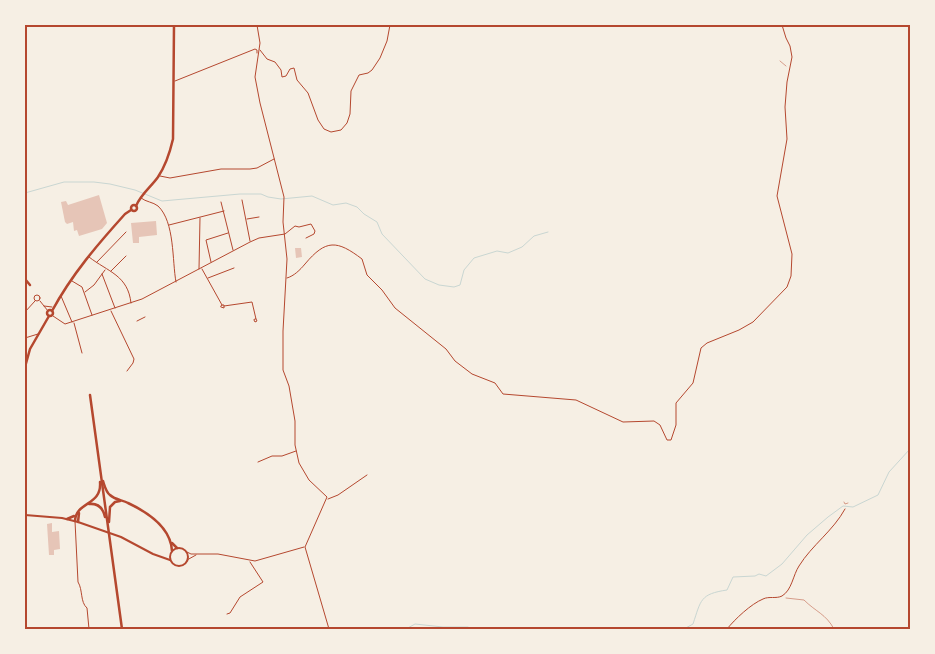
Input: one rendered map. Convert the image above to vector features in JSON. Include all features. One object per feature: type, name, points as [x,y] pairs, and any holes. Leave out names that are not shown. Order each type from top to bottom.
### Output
[{"type":"main road","points":[[50,311],[88,256],[125,214],[131,210],[132,206],[136,206],[167,161],[173,139],[174,25]]},
{"type":"main road","points":[[25,279],[30,285]]},
{"type":"main road","points":[[25,367],[30,349],[51,316],[50,311]]},
{"type":"main road","points":[[50,311],[51,316]]},
{"type":"main road","points":[[90,394],[122,629]]},
{"type":"main road","points":[[98,458],[106,491],[158,522],[170,542],[177,548]]},
{"type":"main road","points":[[67,519],[96,498],[100,489],[98,458]]},
{"type":"main road","points":[[110,543],[109,510],[115,502],[124,501]]},
{"type":"main road","points":[[87,504],[97,505],[103,511],[110,543]]},
{"type":"main road","points":[[76,521],[79,511]]},
{"type":"main road","points":[[75,515],[76,521]]},
{"type":"main road","points":[[170,542],[171,552]]},
{"type":"street","points":[[257,25],[260,50],[255,77],[284,198],[283,222],[288,258],[283,331],[283,370],[289,386],[299,463],[306,477],[327,499]]},
{"type":"street","points":[[260,50],[267,58],[275,62],[281,70],[282,77],[286,76],[290,69],[294,68],[297,80],[308,93],[318,120],[324,129],[335,132],[341,130],[348,123],[351,91],[360,75],[372,70],[380,58],[387,41],[390,25]]},
{"type":"street","points":[[286,278],[297,272],[324,246],[330,244],[338,245],[362,259],[367,276],[382,290],[395,308],[446,349],[454,360],[472,374],[495,383],[503,394],[576,400],[623,422],[654,421],[660,425],[667,440],[671,440],[676,425],[676,403],[693,383],[701,348],[707,343],[744,328],[753,322],[787,287],[791,276],[792,254],[777,196],[787,139],[785,107],[792,52],[782,25]]},
{"type":"street","points":[[174,81],[255,49],[258,54]]},
{"type":"street","points":[[159,175],[170,178],[221,169],[250,169],[257,168],[274,159]]},
{"type":"street","points":[[142,196],[160,208],[168,225],[171,233],[176,282]]},
{"type":"street","points":[[242,200],[250,242]]},
{"type":"street","points":[[221,202],[234,250]]},
{"type":"street","points":[[168,225],[224,211]]},
{"type":"street","points":[[246,220],[259,217]]},
{"type":"street","points":[[200,218],[201,269],[223,306],[252,302],[256,319]]},
{"type":"street","points":[[51,316],[64,324],[131,303],[176,282],[259,238],[285,234],[295,226],[311,224],[315,232],[306,238]]},
{"type":"street","points":[[97,263],[126,232]]},
{"type":"street","points":[[212,263],[206,240],[229,232]]},
{"type":"street","points":[[88,256],[126,284],[131,303]]},
{"type":"street","points":[[110,272],[126,256]]},
{"type":"street","points":[[207,278],[234,268]]},
{"type":"street","points":[[84,293],[90,289],[106,269]]},
{"type":"street","points":[[102,274],[115,308]]},
{"type":"street","points":[[70,280],[80,286],[92,316]]},
{"type":"street","points":[[25,312],[35,301],[34,297],[38,295],[41,298],[40,301],[50,311]]},
{"type":"street","points":[[61,295],[73,322],[82,353]]},
{"type":"street","points":[[35,301],[40,301]]},
{"type":"street","points":[[44,305],[50,307],[55,305]]},
{"type":"street","points":[[110,310],[134,359],[127,371]]},
{"type":"street","points":[[137,321],[145,317]]},
{"type":"street","points":[[25,338],[38,334]]},
{"type":"street","points":[[31,336],[35,340]]},
{"type":"street","points":[[258,462],[274,455],[281,456],[296,450]]},
{"type":"street","points":[[329,629],[305,547],[327,499],[338,495],[367,475]]},
{"type":"street","points":[[727,629],[762,599],[783,596],[805,558],[834,527],[845,509]]},
{"type":"street","points":[[25,515],[76,521],[117,536],[153,554],[162,556],[179,566],[185,564],[187,560],[196,554]]},
{"type":"street","points":[[76,521],[78,582],[84,605],[87,608],[89,629]]},
{"type":"street","points":[[162,556],[177,548],[182,548],[186,552],[196,554],[224,554],[249,561],[264,560],[305,547]]},
{"type":"street","points":[[170,560],[171,552]]},
{"type":"street","points":[[186,552],[187,560]]},
{"type":"street","points":[[227,614],[230,613],[240,597],[263,582],[249,561]]},
{"type":"path","points":[[780,61],[790,68]]},
{"type":"path","points":[[844,502],[845,504],[848,503]]},
{"type":"path","points":[[783,596],[787,599],[804,600],[828,619],[834,629]]},
{"type":"building","points":[[99,195],[107,223],[102,229],[79,236],[77,230],[74,231],[73,222],[67,224],[65,222],[61,202],[66,201],[68,205]]},
{"type":"building","points":[[156,221],[157,235],[139,237],[139,243],[133,243],[131,223]]},
{"type":"building","points":[[295,248],[301,248],[302,257],[296,258]]},
{"type":"building","points":[[52,523],[52,532],[59,531],[60,549],[54,550],[54,555],[49,555],[47,524]]},
{"type":"waterway","points":[[25,193],[64,182],[94,182],[135,190],[162,201],[261,194],[281,199],[312,196],[333,205],[346,203],[357,207],[377,222],[382,234],[425,279],[439,285],[454,287],[460,285],[464,270],[474,258],[497,251],[508,253],[522,247],[534,236],[548,232]]},
{"type":"waterway","points":[[684,629],[693,624],[700,604],[706,596],[727,590],[733,577],[755,576],[759,574],[766,576],[782,564],[807,535],[843,506],[853,507],[878,495],[889,472],[910,449]]},
{"type":"waterway","points":[[406,629],[415,624],[468,627],[471,629]]}]
